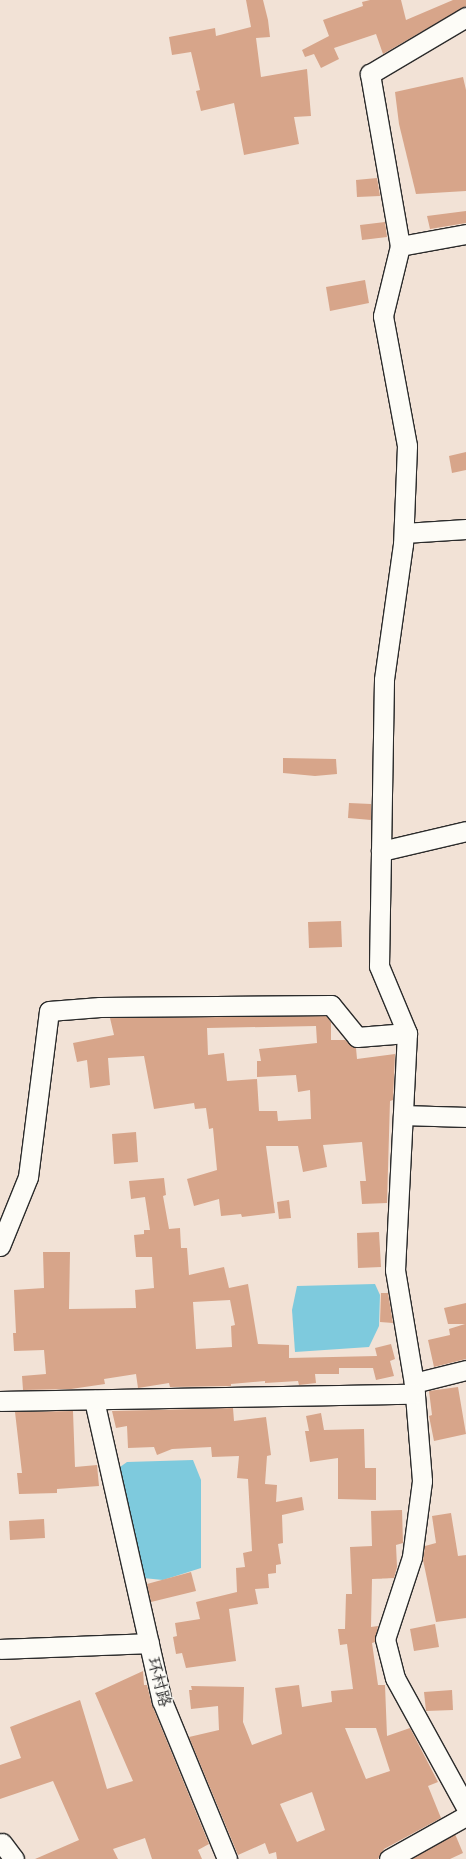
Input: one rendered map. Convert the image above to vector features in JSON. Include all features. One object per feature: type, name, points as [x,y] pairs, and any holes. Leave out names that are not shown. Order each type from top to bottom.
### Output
[{"type":"street","points":[[463,1797],[395,1678],[385,1639],[412,1557],[422,1481],[414,1388],[395,1270],[407,1033],[379,966],[384,680],[404,533],[407,446],[383,316],[400,246],[370,74],[466,17]]},
{"type":"street","points":[[400,246],[466,234]]},
{"type":"street","points":[[404,533],[466,529]]},
{"type":"street","points":[[381,851],[466,831]]},
{"type":"street","points":[[0,1246],[28,1177],[49,1011],[100,1007],[331,1005],[357,1037],[407,1033]]},
{"type":"street","points":[[402,1115],[466,1117]]},
{"type":"street","points":[[0,1401],[94,1400],[414,1388],[466,1370]]},
{"type":"street","points":[[94,1400],[149,1643]]},
{"type":"street","name":"环村路","points":[[0,1650],[149,1643],[162,1701],[227,1859]]},
{"type":"street","points":[[389,1859],[466,1816]]},
{"type":"street","points":[[2,1843],[14,1859]]},
{"type":"water","points":[[375,1284],[380,1295],[379,1326],[369,1347],[295,1352],[292,1310],[297,1286]]},
{"type":"water","points":[[193,1460],[201,1480],[201,1568],[163,1580],[143,1578],[120,1467],[127,1462]]},
{"type":"building","points":[[246,0],[263,0],[268,20],[270,37],[256,38],[261,77],[307,69],[311,116],[294,117],[299,144],[244,155],[234,103],[201,111],[196,91],[200,90],[191,52],[172,55],[169,37],[215,28],[216,36],[251,27]]},
{"type":"building","points":[[370,0],[401,0],[406,20],[453,0],[466,0],[466,6],[383,54],[376,34],[334,48],[339,59],[321,68],[314,54],[305,57],[302,50],[329,36],[323,20],[363,6],[362,2]]},
{"type":"building","points":[[463,77],[466,90],[466,191],[416,194],[399,124],[395,92]]},
{"type":"building","points":[[377,178],[380,196],[357,197],[356,180]]},
{"type":"building","points":[[466,211],[466,223],[430,229],[427,216]]},
{"type":"building","points":[[385,222],[387,237],[362,240],[360,225]]},
{"type":"building","points":[[365,280],[369,303],[330,311],[326,287]]},
{"type":"building","points":[[466,452],[466,470],[452,473],[449,456]]},
{"type":"building","points":[[283,758],[336,759],[337,774],[315,776],[283,773]]},
{"type":"building","points":[[349,803],[371,804],[371,820],[348,818]]},
{"type":"building","points":[[341,921],[342,947],[309,948],[308,922]]},
{"type":"building","points":[[326,1016],[331,1022],[331,1040],[345,1040],[356,1048],[357,1059],[395,1054],[393,1100],[390,1101],[387,1203],[362,1204],[360,1181],[366,1181],[362,1142],[323,1145],[327,1167],[303,1172],[298,1146],[266,1146],[275,1213],[242,1217],[241,1214],[221,1216],[219,1199],[194,1206],[187,1179],[217,1170],[213,1128],[209,1129],[206,1108],[195,1109],[194,1103],[154,1109],[144,1056],[108,1058],[110,1085],[90,1088],[87,1060],[77,1062],[73,1043],[114,1035],[110,1018]],"holes":[[[316,1026],[317,1043],[259,1049],[261,1061],[257,1061],[257,1077],[296,1075],[298,1092],[310,1090],[311,1119],[278,1121],[277,1111],[259,1111],[257,1079],[227,1081],[224,1053],[208,1055],[207,1028]]]},
{"type":"building","points":[[136,1132],[138,1162],[114,1164],[112,1134]]},
{"type":"building","points":[[164,1178],[166,1195],[163,1196],[169,1229],[180,1228],[181,1248],[187,1248],[189,1275],[224,1267],[229,1288],[248,1284],[258,1344],[289,1345],[289,1358],[377,1356],[375,1348],[391,1344],[395,1359],[390,1361],[394,1376],[376,1380],[373,1368],[339,1368],[339,1374],[315,1374],[316,1383],[299,1385],[298,1381],[265,1383],[265,1381],[231,1384],[231,1386],[170,1387],[169,1383],[138,1388],[136,1374],[104,1379],[105,1384],[71,1389],[23,1390],[22,1376],[46,1374],[44,1350],[14,1351],[13,1333],[16,1333],[14,1290],[44,1288],[43,1252],[70,1252],[69,1309],[136,1308],[135,1290],[154,1288],[152,1257],[136,1257],[134,1235],[144,1234],[144,1230],[150,1230],[145,1197],[131,1199],[129,1181]],"holes":[[[230,1300],[235,1325],[231,1326],[232,1347],[196,1349],[193,1302]]]},
{"type":"building","points":[[289,1200],[291,1218],[279,1219],[277,1202]]},
{"type":"building","points":[[379,1232],[381,1267],[358,1268],[357,1233]]},
{"type":"building","points":[[381,1293],[388,1293],[393,1323],[380,1322]]},
{"type":"building","points":[[466,1303],[466,1359],[434,1367],[428,1340],[450,1335],[449,1329],[465,1324],[448,1324],[444,1308]]},
{"type":"building","points":[[458,1387],[466,1434],[434,1441],[429,1416],[432,1415],[429,1391]]},
{"type":"building","points":[[233,1408],[234,1421],[266,1417],[271,1455],[267,1456],[265,1484],[277,1485],[276,1502],[302,1497],[304,1510],[282,1515],[283,1543],[278,1544],[281,1564],[276,1565],[276,1573],[268,1574],[269,1588],[255,1589],[258,1604],[229,1609],[236,1661],[186,1668],[182,1653],[176,1654],[173,1637],[177,1636],[175,1623],[200,1619],[196,1602],[237,1592],[236,1568],[245,1567],[243,1553],[252,1551],[248,1479],[237,1478],[239,1456],[212,1457],[211,1447],[172,1449],[157,1455],[154,1447],[128,1448],[127,1426],[116,1428],[112,1411]]},
{"type":"building","points":[[73,1411],[75,1467],[97,1465],[99,1486],[57,1489],[57,1493],[19,1494],[17,1473],[22,1473],[15,1412]]},
{"type":"building","points":[[321,1413],[324,1430],[364,1429],[365,1468],[376,1468],[376,1500],[338,1499],[338,1458],[310,1462],[305,1431],[309,1431],[306,1416]]},
{"type":"building","points":[[402,1510],[403,1543],[396,1545],[397,1567],[394,1578],[372,1579],[371,1627],[378,1626],[375,1642],[372,1643],[378,1685],[385,1685],[387,1736],[410,1728],[438,1782],[428,1786],[441,1818],[384,1849],[378,1859],[277,1859],[276,1852],[269,1854],[265,1843],[238,1855],[189,1737],[219,1730],[218,1706],[191,1709],[189,1690],[192,1690],[191,1686],[244,1687],[243,1722],[252,1745],[282,1734],[275,1688],[299,1685],[302,1707],[332,1702],[331,1691],[353,1689],[347,1644],[340,1645],[338,1629],[345,1629],[346,1594],[352,1594],[350,1547],[372,1546],[371,1511]],"holes":[[[345,1728],[376,1728],[390,1771],[366,1779]],[[312,1792],[325,1830],[297,1842],[280,1804]]]},
{"type":"building","points":[[451,1513],[458,1556],[466,1555],[466,1618],[436,1622],[423,1560],[425,1546],[436,1543],[432,1516]]},
{"type":"building","points":[[44,1519],[45,1538],[10,1540],[9,1521]]},
{"type":"building","points":[[191,1572],[196,1591],[151,1602],[147,1584]]},
{"type":"building","points":[[435,1624],[439,1647],[414,1651],[410,1629]]},
{"type":"building","points":[[143,1671],[144,1685],[147,1685],[152,1705],[209,1844],[198,1850],[202,1859],[152,1859],[145,1838],[113,1849],[118,1859],[35,1859],[79,1840],[53,1781],[0,1799],[0,1765],[21,1758],[10,1727],[80,1700],[107,1789],[133,1781],[95,1693]]},
{"type":"building","points":[[452,1690],[453,1710],[426,1711],[424,1692]]},
{"type":"building","points":[[455,1834],[463,1853],[450,1859],[412,1859]]}]
